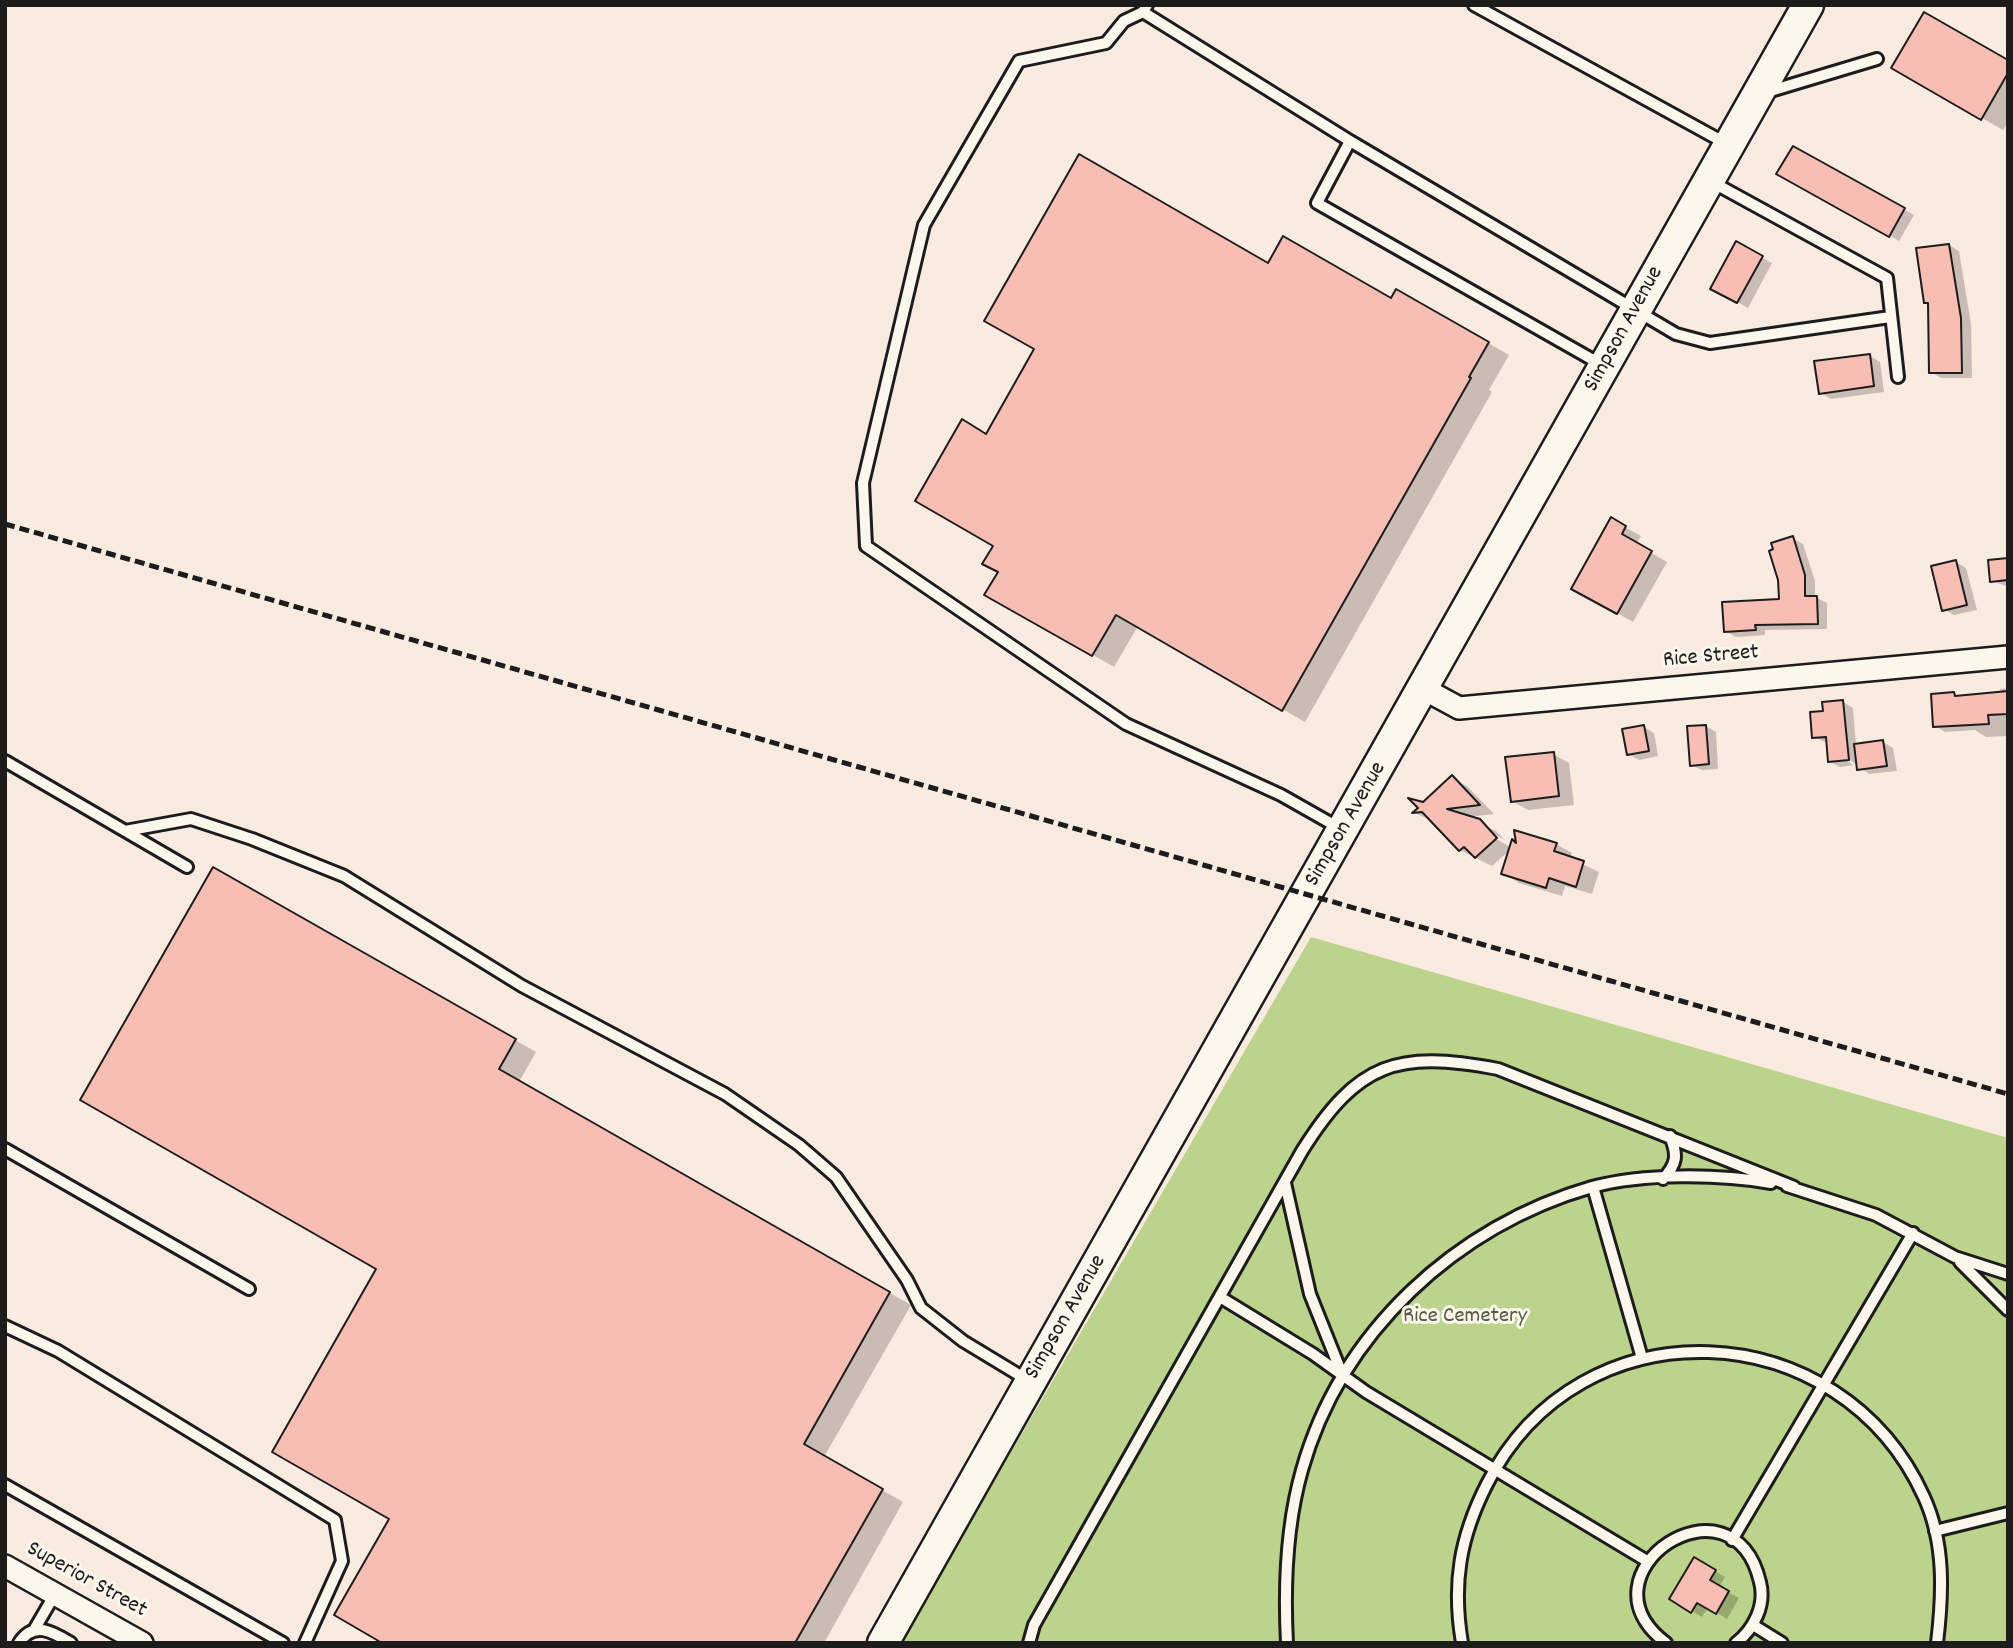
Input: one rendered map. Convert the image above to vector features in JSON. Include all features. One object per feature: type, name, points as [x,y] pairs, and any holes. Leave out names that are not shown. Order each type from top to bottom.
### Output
[{"type":"street","name":"Simpson Avenue","points":[[883,1643],[1808,5]]},
{"type":"street","name":"Rice Street","points":[[1424,689],[1459,708],[2008,657]]},
{"type":"street","name":"Superior Street","points":[[5,1566],[142,1643]]},
{"type":"lane","points":[[1474,5],[1729,145]]},
{"type":"lane","points":[[1343,831],[1281,795],[1126,724],[866,546],[863,483],[924,225],[1019,61],[1106,43],[1124,21],[1145,8],[1350,141],[1676,334],[1710,343],[1890,317]]},
{"type":"lane","points":[[1758,94],[1878,59]]},
{"type":"lane","points":[[1350,141],[1317,203],[1604,366]]},
{"type":"lane","points":[[1709,180],[1887,278],[1898,377]]},
{"type":"lane","points":[[5,761],[187,867]]},
{"type":"lane","points":[[125,831],[191,819],[252,839],[344,876],[522,986],[725,1094],[799,1145],[836,1177],[907,1280],[921,1308],[963,1341],[1031,1382]]},
{"type":"lane","points":[[1029,1643],[1034,1625],[1326,1113],[1351,1089],[1376,1072],[1411,1060],[1448,1060],[1498,1069],[1794,1187],[1876,1215],[1955,1257],[2008,1274]]},
{"type":"lane","points":[[1663,1179],[1676,1163],[1676,1150],[1670,1136]]},
{"type":"lane","points":[[5,1149],[249,1289]]},
{"type":"lane","points":[[1287,1643],[1285,1595],[1291,1514],[1302,1468],[1342,1374],[1376,1327],[1409,1292],[1437,1268],[1501,1223],[1593,1187],[1663,1179],[1728,1177],[1794,1187]]},
{"type":"lane","points":[[1285,1183],[1310,1294],[1342,1374]]},
{"type":"lane","points":[[1593,1187],[1642,1358]]},
{"type":"lane","points":[[1732,1539],[1913,1233]]},
{"type":"lane","points":[[1955,1257],[2008,1310]]},
{"type":"lane","points":[[1220,1297],[1367,1392],[1647,1561]]},
{"type":"lane","points":[[6,1328],[58,1351],[335,1520],[342,1561],[305,1643]]},
{"type":"lane","points":[[1462,1643],[1458,1576],[1463,1538],[1494,1469],[1518,1435],[1568,1389],[1607,1370],[1642,1358],[1682,1352],[1746,1354],[1825,1384],[1846,1399],[1894,1444],[1925,1499],[1935,1531],[1942,1580],[1937,1643]]},
{"type":"lane","points":[[5,1485],[283,1643]]},
{"type":"lane","points":[[1935,1531],[2008,1513]]},
{"type":"lane","points":[[1666,1643],[1644,1619],[1639,1600],[1640,1580],[1647,1561],[1659,1546],[1676,1536],[1704,1532],[1732,1539],[1747,1552],[1760,1578],[1761,1607],[1753,1625],[1735,1643]]},
{"type":"lane","points":[[19,1643],[34,1630],[55,1594]]},
{"type":"lane","points":[[1753,1625],[1782,1643]]},
{"type":"lane","points":[[34,1630],[47,1629],[71,1643]]},
{"type":"green space","name":"Rice Cemetery","points":[[1311,937],[2008,1138],[2008,1643],[900,1643]]},
{"type":"building","points":[[1924,12],[2008,60],[2008,73],[1981,120],[1891,68]]},
{"type":"building","points":[[1793,146],[1905,208],[1889,237],[1776,174]]},
{"type":"building","points":[[1079,154],[1268,263],[1283,236],[1391,298],[1396,289],[1489,342],[1282,711],[1116,615],[1092,656],[984,595],[998,572],[982,564],[993,546],[915,501],[962,419],[986,434],[1034,349],[984,321]]},
{"type":"building","points":[[1736,241],[1763,256],[1737,303],[1710,289]]},
{"type":"building","points":[[1949,244],[1961,318],[1962,373],[1929,373],[1928,303],[1924,303],[1916,248]]},
{"type":"building","points":[[1870,354],[1874,386],[1819,394],[1814,361]]},
{"type":"building","points":[[1611,517],[1626,526],[1622,534],[1652,551],[1617,614],[1571,589]]},
{"type":"building","points":[[1793,536],[1805,575],[1805,596],[1817,596],[1818,624],[1755,625],[1756,630],[1724,632],[1722,602],[1779,599],[1778,580],[1769,551],[1773,549],[1771,543]]},
{"type":"building","points":[[2008,558],[2008,580],[1990,582],[1988,560]]},
{"type":"building","points":[[1956,560],[1967,605],[1942,611],[1931,566]]},
{"type":"building","points":[[2008,691],[2008,714],[1988,715],[1989,724],[1933,727],[1931,694],[1954,692],[1955,696]]},
{"type":"building","points":[[1843,700],[1849,760],[1828,762],[1826,737],[1812,738],[1810,712],[1823,711],[1822,702]]},
{"type":"building","points":[[1644,725],[1649,751],[1627,755],[1622,729]]},
{"type":"building","points":[[1706,725],[1709,764],[1690,766],[1687,726]]},
{"type":"building","points":[[1883,740],[1887,766],[1857,770],[1854,744]]},
{"type":"building","points":[[1554,752],[1559,796],[1511,802],[1505,757]]},
{"type":"building","points":[[1452,775],[1480,805],[1447,809],[1480,819],[1497,838],[1475,858],[1464,847],[1459,851],[1422,812],[1412,813],[1418,808],[1408,798],[1423,802]]},
{"type":"building","points":[[1514,830],[1557,843],[1554,851],[1584,861],[1576,887],[1549,878],[1546,888],[1501,874],[1512,839],[1516,843]]},
{"type":"building","points":[[213,867],[516,1039],[499,1069],[890,1292],[804,1444],[883,1489],[795,1643],[382,1643],[334,1615],[389,1519],[272,1452],[376,1269],[80,1100]]},
{"type":"building","points":[[1694,1557],[1716,1570],[1710,1580],[1729,1591],[1716,1614],[1697,1603],[1691,1613],[1669,1599]]},
{"type":"railway","points":[[5,524],[2008,1094]]}]
